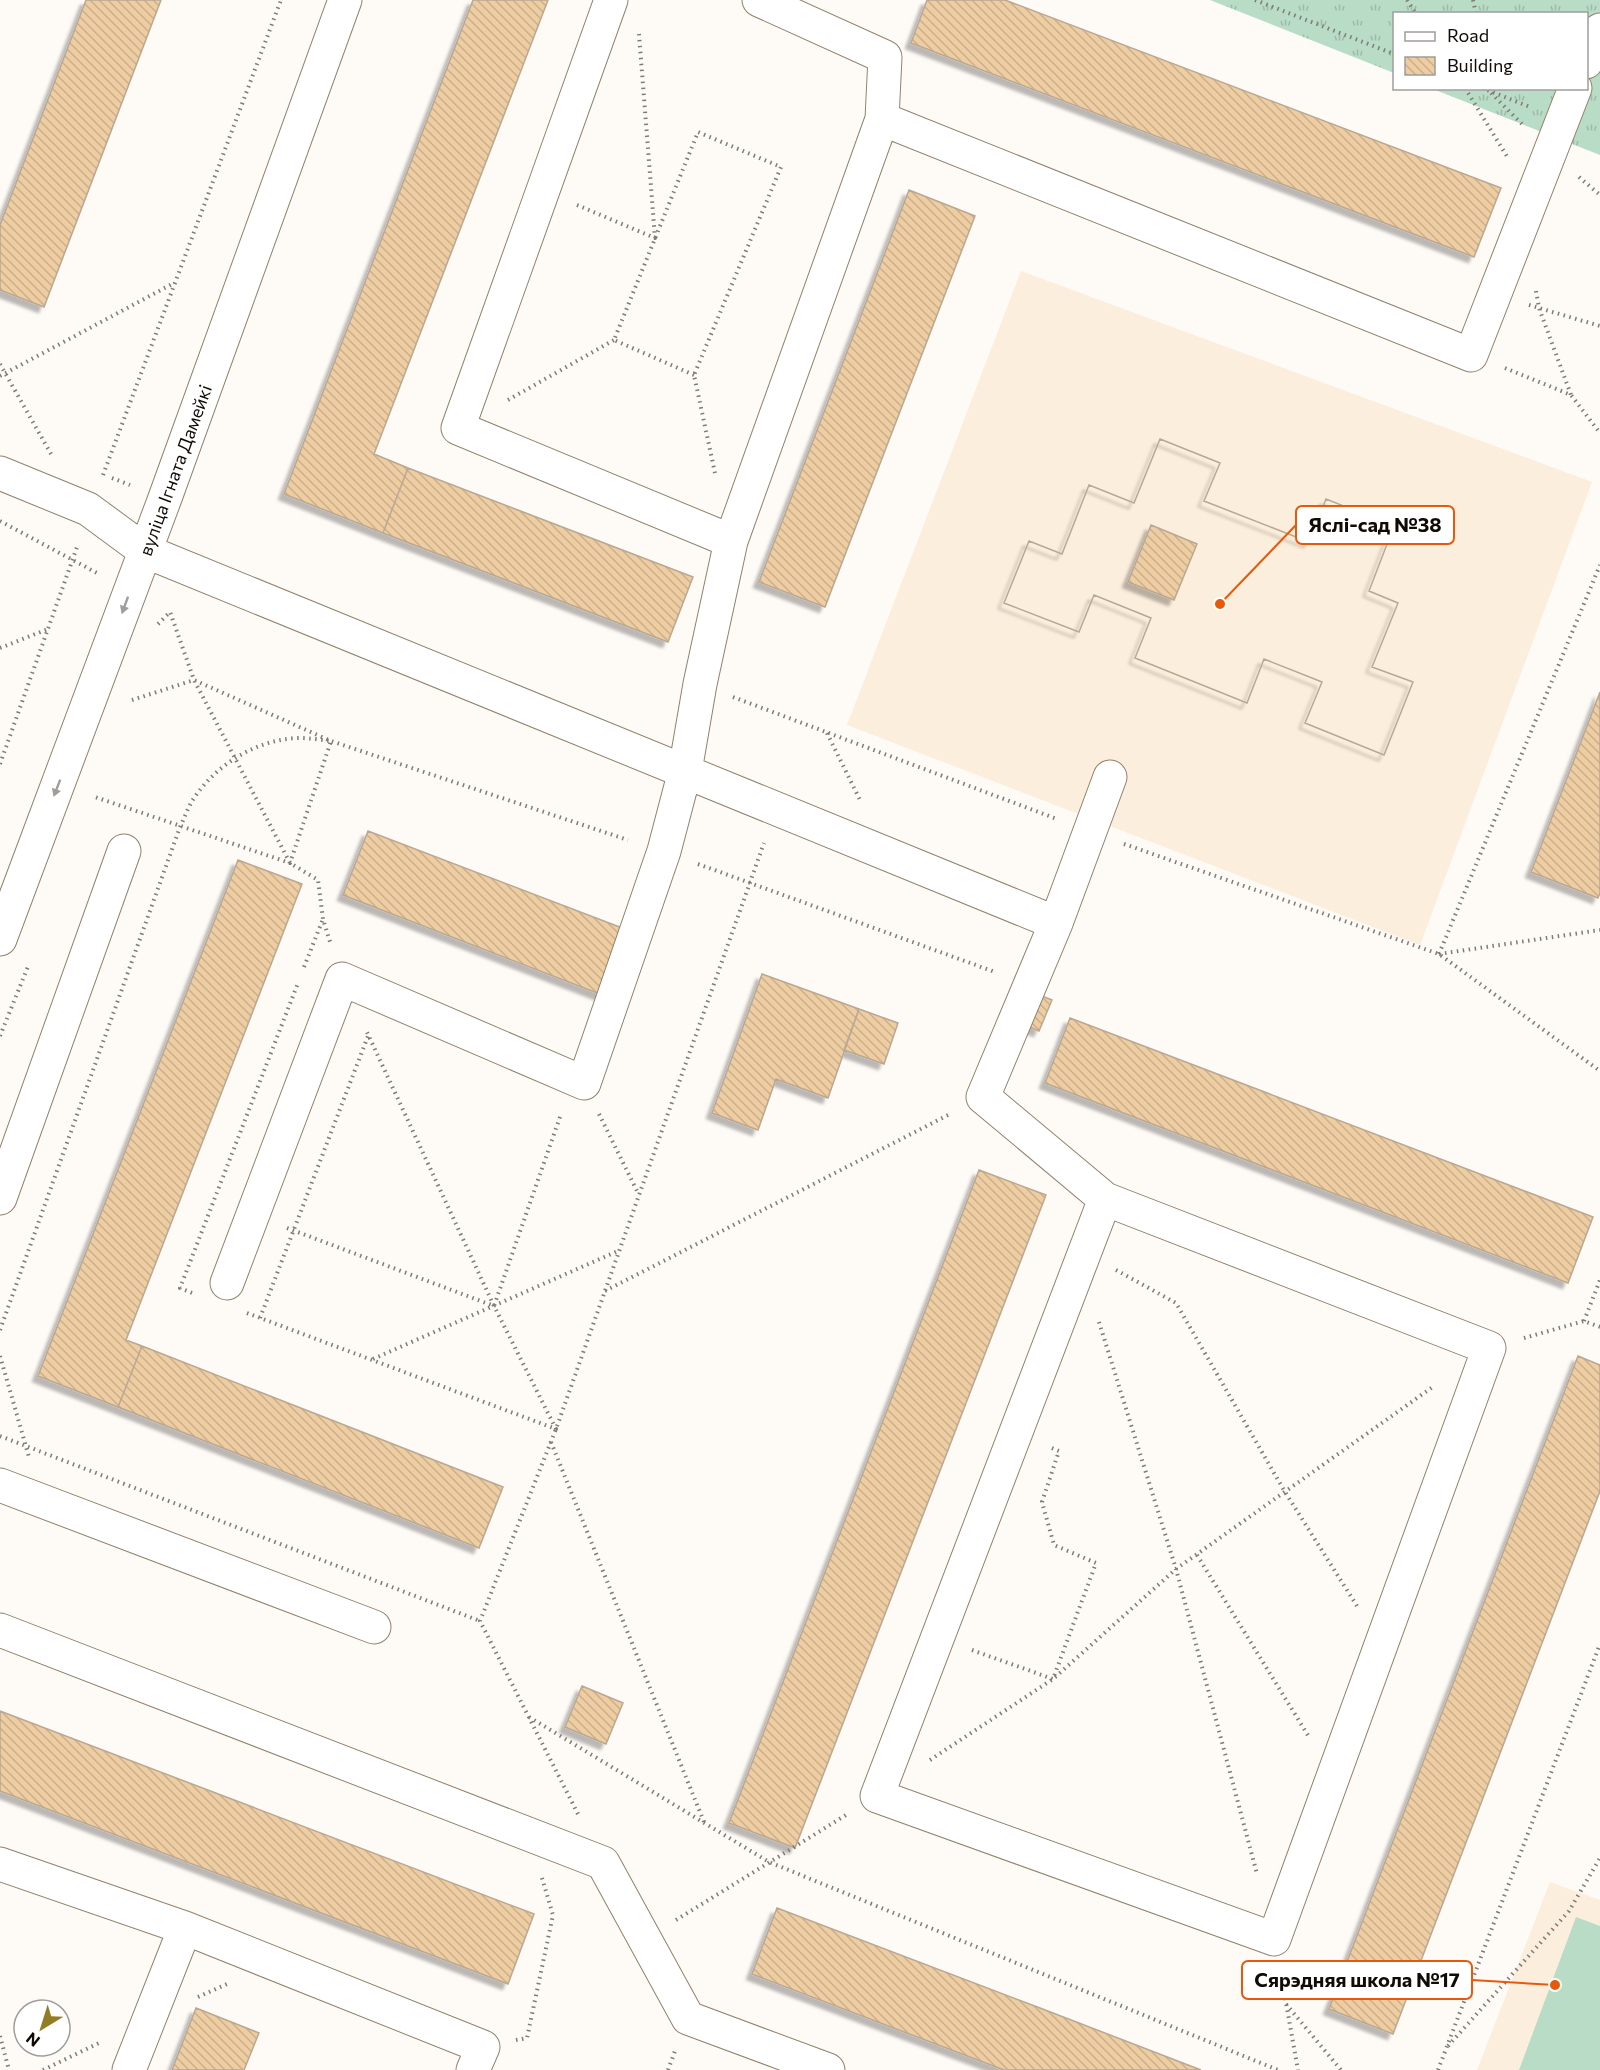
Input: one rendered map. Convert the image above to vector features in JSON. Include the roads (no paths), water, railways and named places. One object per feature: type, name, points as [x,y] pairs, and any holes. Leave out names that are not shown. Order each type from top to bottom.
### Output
[{"type":"street","name":"вуліца Ігната Дамейкі","points":[[0,939],[145,550],[345,0]]},
{"type":"street","points":[[611,0],[458,428],[731,541]]},
{"type":"street","points":[[222,1297],[342,979],[579,1081],[664,851],[685,771],[700,684],[731,541],[882,119],[885,57],[759,0]]},
{"type":"street","points":[[1588,60],[1600,30]]},
{"type":"street","points":[[882,119],[1471,355],[1574,90]]},
{"type":"street","points":[[0,473],[88,509],[145,550],[1056,923]]},
{"type":"street","points":[[1106,1199],[877,1796],[1274,1939],[1489,1348],[1106,1199],[983,1097],[1056,923],[1110,777]]},
{"type":"street","points":[[0,1198],[124,851]]},
{"type":"street","points":[[0,1485],[375,1627]]},
{"type":"street","points":[[0,1630],[603,1863],[688,2018],[828,2070]]},
{"type":"street","points":[[0,1864],[185,1929],[478,2058]]},
{"type":"street","points":[[129,2070],[185,1929]]},
{"type":"place","name":"Яслі-сад №38","points":[[1220,604]]},
{"type":"place","name":"Сярэдняя школа №17","points":[[1555,1985]]}]
